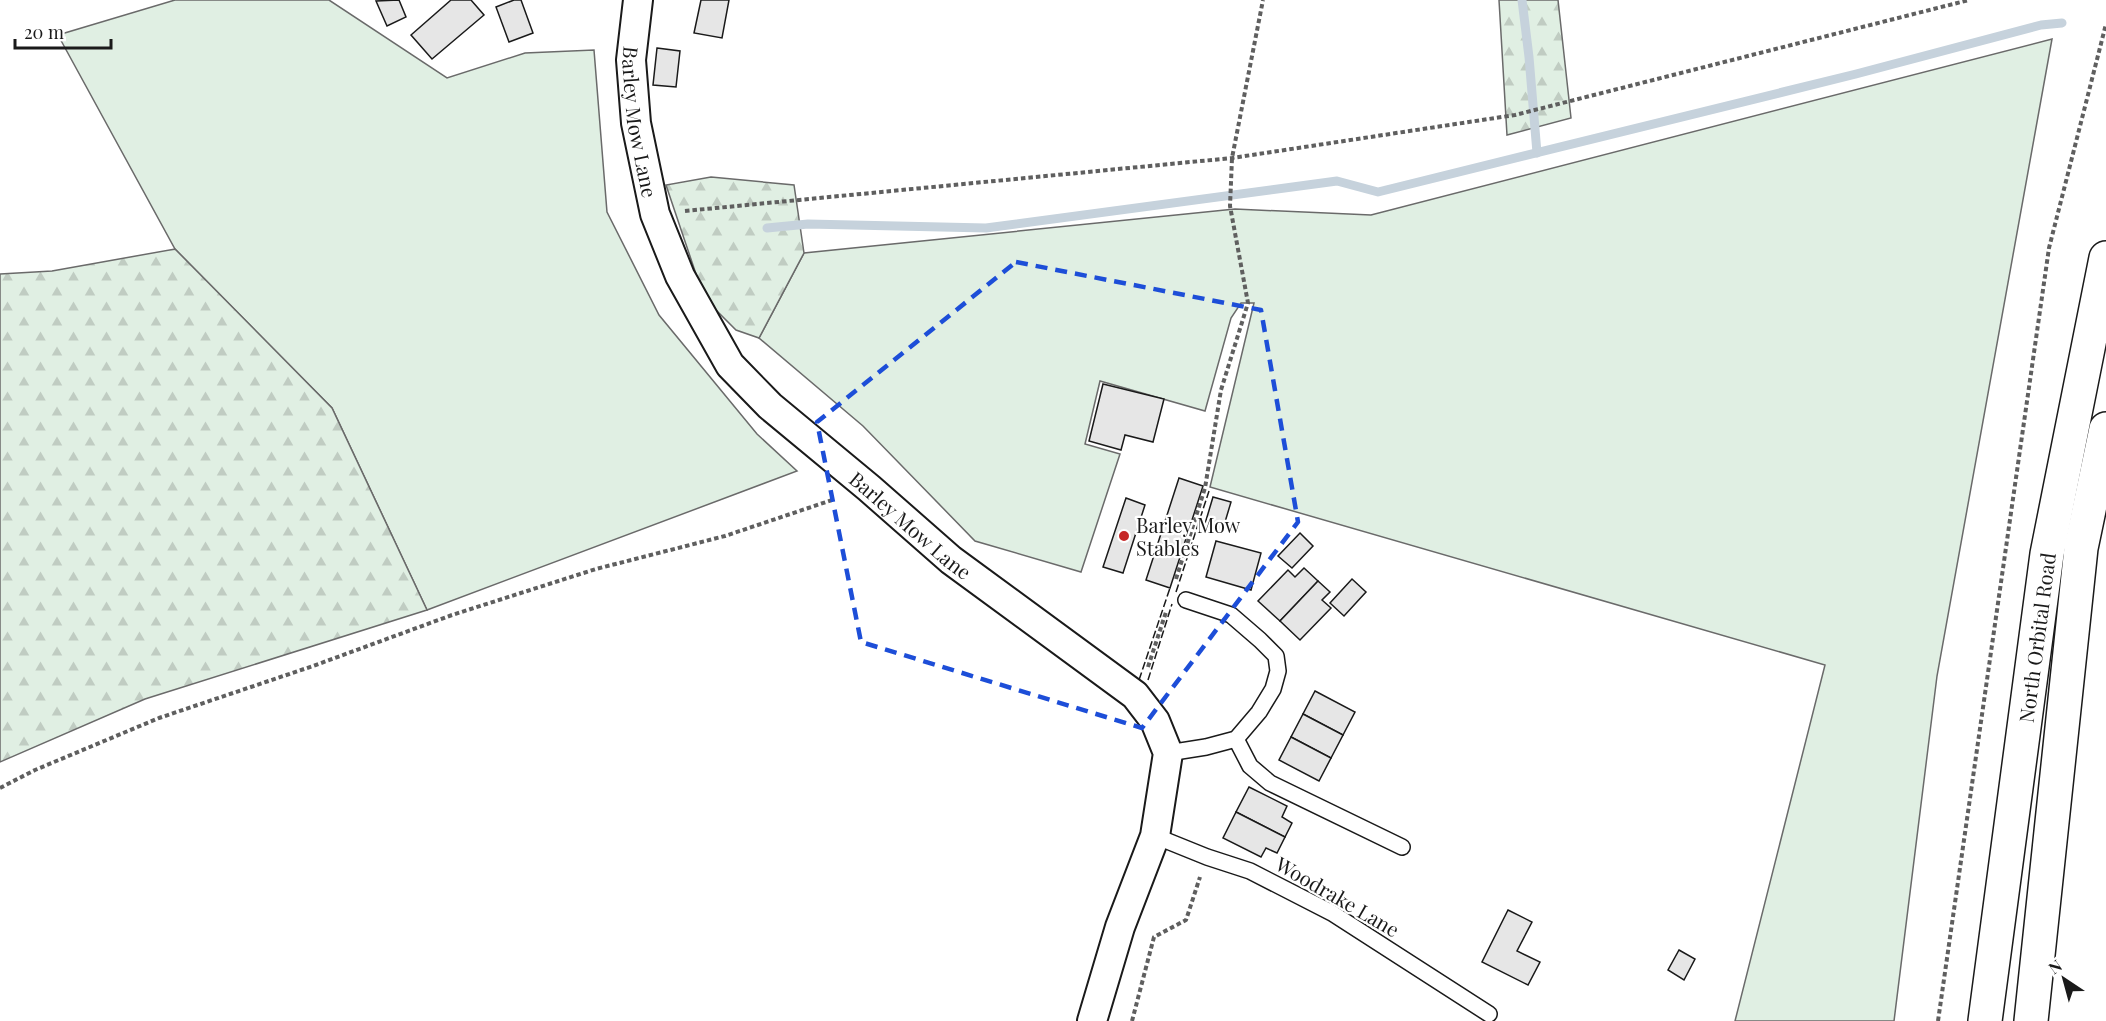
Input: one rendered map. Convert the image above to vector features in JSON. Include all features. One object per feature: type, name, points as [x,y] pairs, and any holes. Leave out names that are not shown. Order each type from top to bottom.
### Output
[{"type":"highway","name":"North Orbital Road","points":[[1985,1021],[2047,554],[2106,258]]},
{"type":"highway","name":"North Orbital Road","points":[[2031,1021],[2081,548],[2106,429]]},
{"type":"street","name":"Barley Mow Lane","points":[[638,0],[631,60],[636,123],[655,214],[680,276],[730,365],[770,406],[951,560],[1135,695],[1155,721],[1168,753]]},
{"type":"street","points":[[1092,1021],[1120,927],[1155,836],[1168,753]]},
{"type":"lane","points":[[1168,753],[1236,739],[1259,712],[1273,688],[1278,670],[1276,656],[1231,615],[1186,600]]},
{"type":"lane","points":[[1236,739],[1250,766],[1270,783],[1402,847]]},
{"type":"lane","name":"Woodrake Lane","points":[[1155,836],[1250,871],[1332,913],[1490,1014]]},
{"type":"path","points":[[1173,590],[1206,488],[1221,390],[1248,303],[1230,206],[1232,158],[1263,0]]},
{"type":"path","points":[[655,214],[1232,158],[1515,115],[1970,0]]},
{"type":"path","points":[[1938,1021],[2049,248],[2106,24]]},
{"type":"path","points":[[0,788],[35,770],[159,718],[314,666],[452,615],[596,569],[725,536],[869,488]]},
{"type":"path","points":[[1135,695],[1144,679],[1169,601]]},
{"type":"path","points":[[1132,1021],[1154,937],[1185,920],[1207,857]]},
{"type":"highlighted area","points":[[1016,262],[1261,310],[1298,522],[1142,728],[861,642],[817,422]]},
{"type":"green space","points":[[175,0],[329,0],[447,78],[525,53],[594,50],[607,212],[659,315],[757,434],[797,471],[427,610],[332,408],[175,249],[58,35]]},
{"type":"green space","points":[[1499,0],[1558,0],[1571,118],[1507,135]]},
{"type":"green space","points":[[2052,39],[1937,676],[1894,1021],[1735,1021],[1825,665],[1210,487],[1254,303],[1241,303],[1231,318],[1205,411],[1100,381],[1085,444],[1120,454],[1081,572],[975,541],[863,426],[759,338],[804,253],[1235,209],[1371,215]]},
{"type":"green space","points":[[711,177],[794,185],[804,253],[759,338],[736,330],[716,310],[697,277],[666,185]]},
{"type":"green space","points":[[175,249],[332,408],[427,610],[145,699],[0,762],[0,274],[52,271]]},
{"type":"building","points":[[399,0],[406,17],[387,26],[376,1]]},
{"type":"building","points":[[451,0],[471,0],[484,15],[432,59],[411,35]]},
{"type":"building","points":[[514,0],[521,0],[533,33],[509,42],[496,7]]},
{"type":"building","points":[[701,0],[729,0],[722,38],[694,33]]},
{"type":"building","points":[[657,48],[680,51],[676,87],[653,85]]},
{"type":"building","points":[[1103,384],[1164,399],[1153,442],[1125,435],[1121,450],[1089,441]]},
{"type":"building","points":[[1179,478],[1203,486],[1170,588],[1146,580]]},
{"type":"building","points":[[1213,497],[1231,502],[1222,532],[1204,527]]},
{"type":"building","name":"Barley Mow Stables","points":[[1126,498],[1145,505],[1123,573],[1103,567]]},
{"type":"building","points":[[1300,533],[1313,546],[1292,568],[1278,556]]},
{"type":"building","points":[[1216,541],[1261,553],[1251,590],[1206,577]]},
{"type":"building","points":[[1304,568],[1318,581],[1280,621],[1258,601],[1288,570],[1295,577]]},
{"type":"building","points":[[1352,579],[1366,592],[1344,616],[1330,603]]},
{"type":"building","points":[[1318,581],[1330,592],[1322,600],[1331,608],[1300,640],[1280,621]]},
{"type":"building","points":[[1315,691],[1355,712],[1343,735],[1303,714]]},
{"type":"building","points":[[1303,714],[1343,735],[1331,758],[1291,737]]},
{"type":"building","points":[[1291,737],[1331,758],[1319,781],[1279,760]]},
{"type":"building","points":[[1249,787],[1287,806],[1282,817],[1292,823],[1285,837],[1236,812]]},
{"type":"building","points":[[1236,812],[1285,837],[1277,853],[1266,848],[1261,857],[1223,838]]},
{"type":"building","points":[[1508,910],[1532,922],[1517,951],[1540,962],[1528,985],[1482,962]]},
{"type":"building","points":[[1679,950],[1695,959],[1684,980],[1668,970]]},
{"type":"waterway","points":[[1522,0],[1537,153]]},
{"type":"waterway","points":[[767,228],[808,224],[986,228],[1337,181],[1378,192],[1856,74],[2041,25],[2062,23]]},
{"type":"fence","points":[[1176,592],[1209,491]]},
{"type":"fence","points":[[1139,680],[1170,588]]},
{"type":"fence","points":[[1148,680],[1172,604]]},
{"type":"place","name":"Barley Mow Stables","points":[[1124,536]]}]
